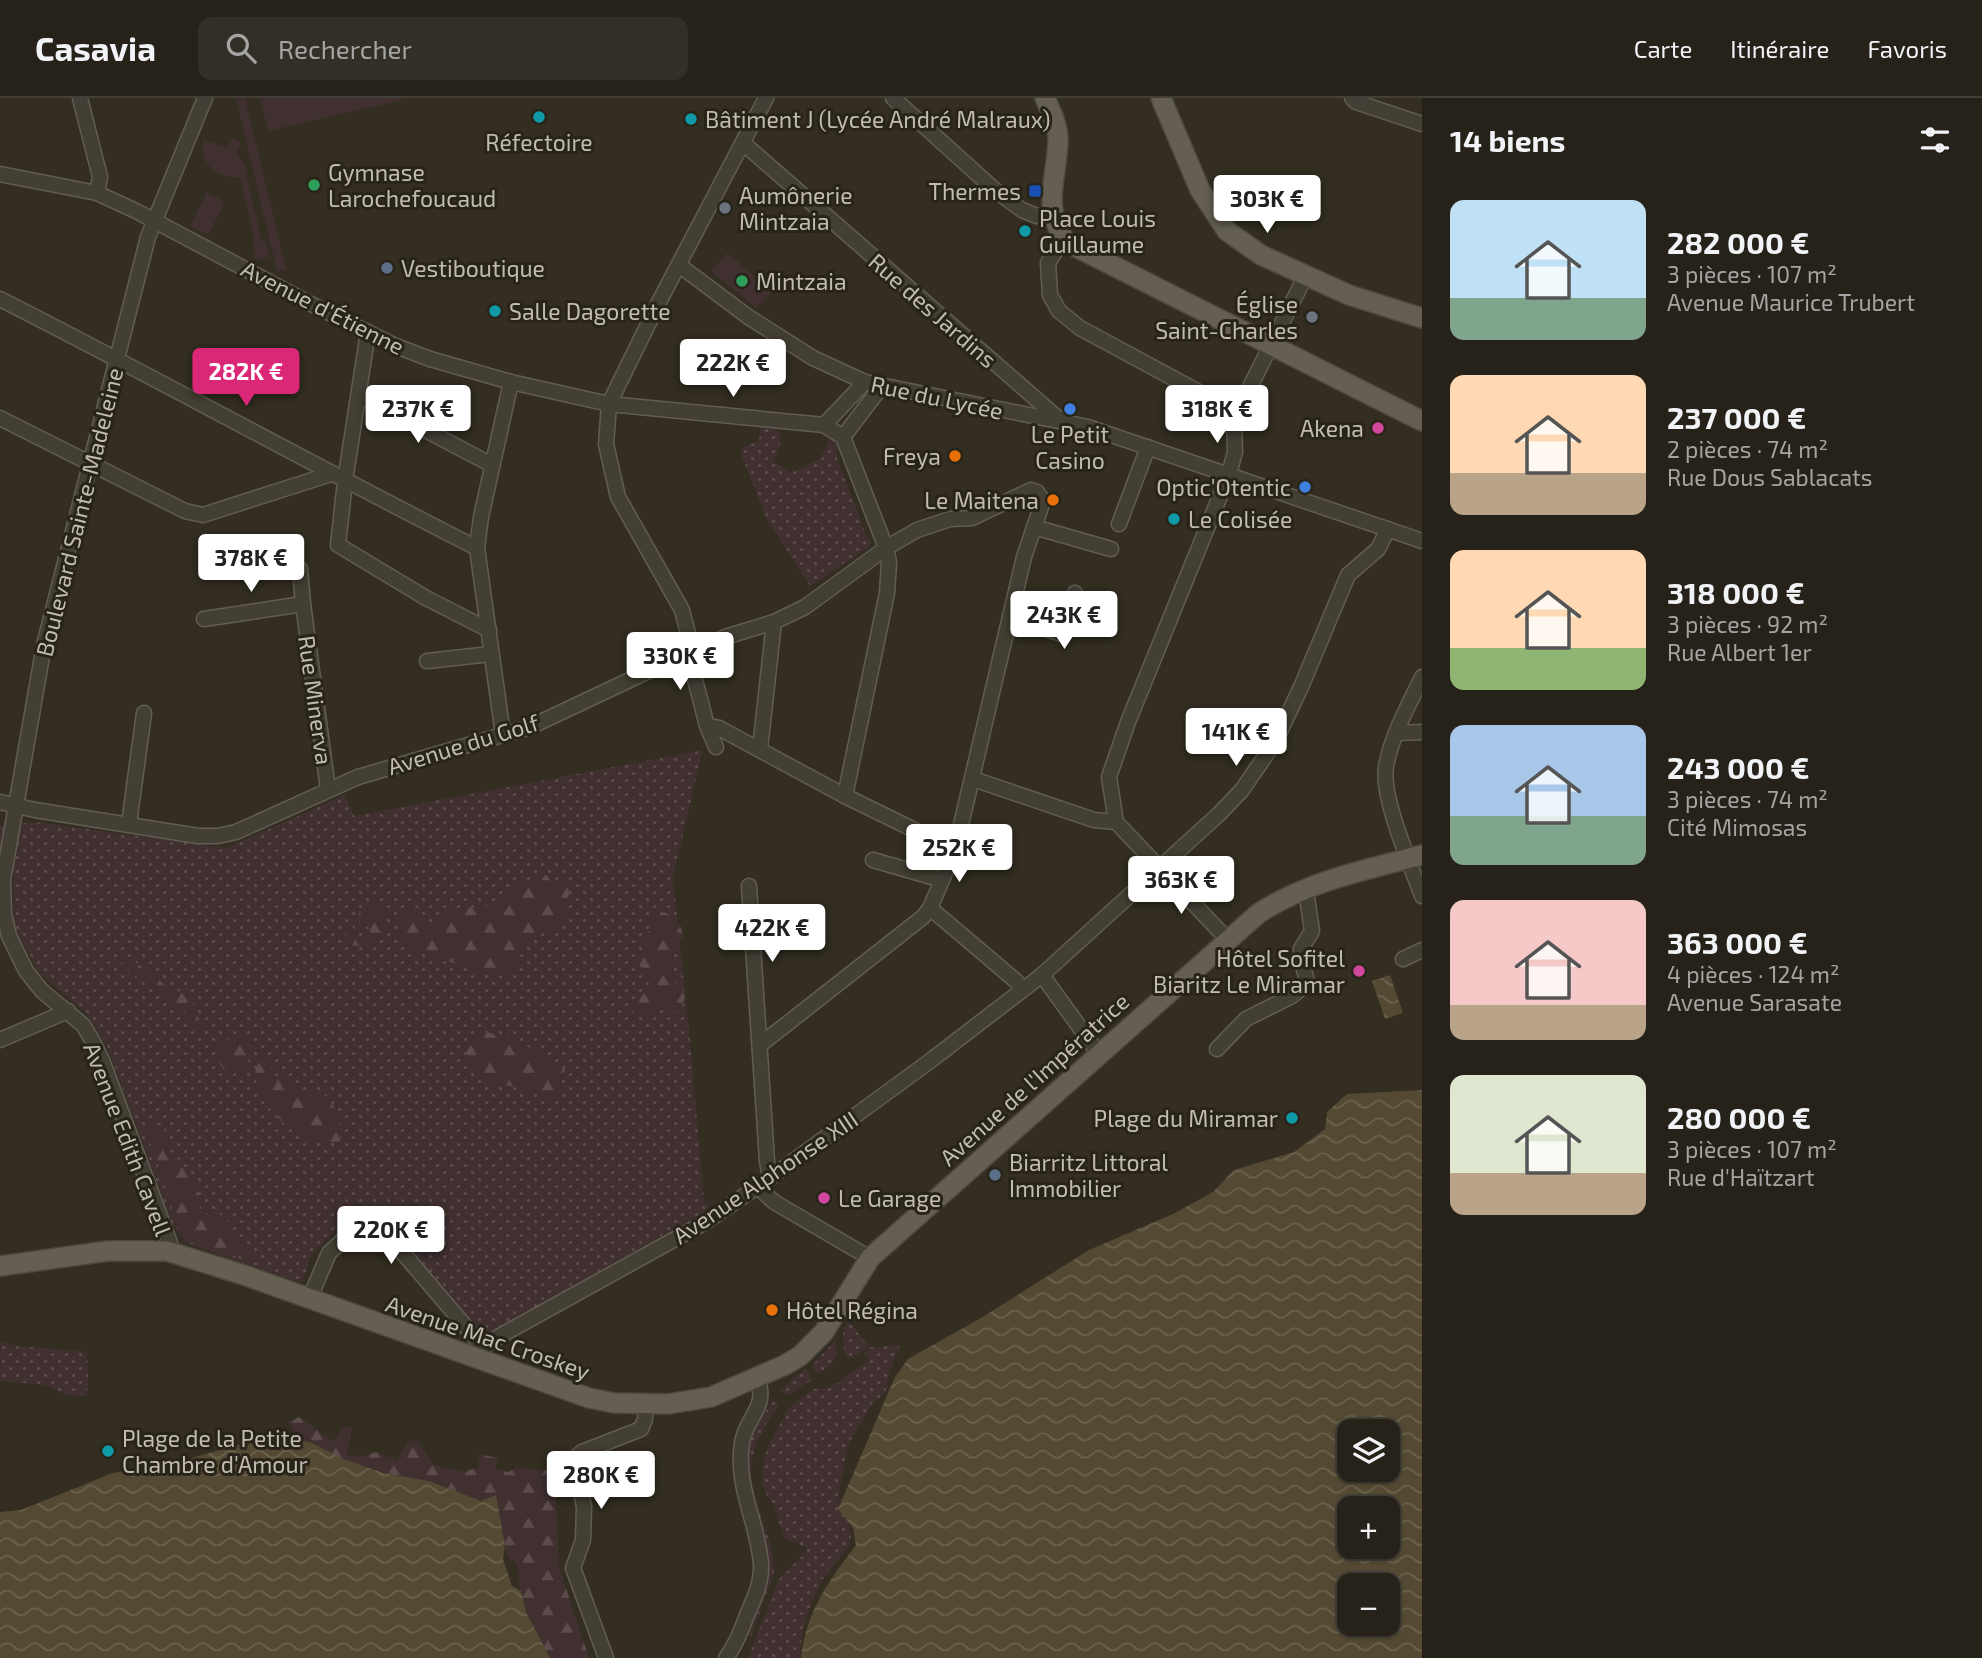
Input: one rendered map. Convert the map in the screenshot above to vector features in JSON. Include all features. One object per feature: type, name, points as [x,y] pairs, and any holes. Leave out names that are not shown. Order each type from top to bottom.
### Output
[{"type":"main road","points":[[1045,98],[1054,115],[1058,137],[1051,195],[1053,215],[1056,227],[1065,240],[1422,421]]},
{"type":"main road","points":[[1161,98],[1200,190],[1227,231],[1261,255],[1349,295],[1422,318]]},
{"type":"main road","name":"Avenue de l'Impératrice","points":[[757,1378],[793,1361],[815,1342],[870,1258],[1259,913],[1303,889],[1368,868],[1416,857]]},
{"type":"main road","name":"Avenue Mac Croskey","points":[[0,1266],[108,1251],[167,1251],[479,1354],[600,1401],[646,1405],[701,1400],[757,1378]]},
{"type":"street","points":[[80,98],[100,177],[97,193]]},
{"type":"street","name":"Boulevard Sainte-Madeleine","points":[[17,807],[44,645],[117,359],[154,221],[205,98]]},
{"type":"street","points":[[716,747],[707,726],[682,610],[618,497],[606,444],[609,404],[766,98]]},
{"type":"street","points":[[893,98],[996,191],[1022,210],[1037,216],[1053,215]]},
{"type":"street","points":[[1352,98],[1356,102],[1422,124]]},
{"type":"street","name":"Rue des Jardins","points":[[743,143],[1061,421]]},
{"type":"street","name":"Avenue d'Étienne","points":[[0,174],[97,193],[368,332],[429,359],[511,382],[609,404],[824,425],[843,437]]},
{"type":"street","points":[[1065,240],[1048,264],[1049,295],[1059,311],[1080,328],[1221,404],[1234,419]]},
{"type":"street","name":"Rue du Lycée","points":[[679,265],[813,358],[865,382],[1088,427],[1422,541]]},
{"type":"street","points":[[1228,940],[1116,822],[1109,777],[1128,722],[1229,474],[1235,452],[1234,419],[1306,275]]},
{"type":"street","points":[[0,299],[477,548]]},
{"type":"street","points":[[368,332],[338,545],[426,598],[489,630]]},
{"type":"street","points":[[503,735],[477,548],[511,382]]},
{"type":"street","points":[[824,425],[865,382]]},
{"type":"street","points":[[845,796],[887,593],[889,562],[843,437],[881,387]]},
{"type":"street","points":[[359,395],[492,465]]},
{"type":"street","points":[[0,418],[185,511],[203,516],[331,474]]},
{"type":"street","points":[[1119,524],[1148,447]]},
{"type":"street","name":"Avenue du Golf","points":[[0,802],[198,836],[236,832],[358,776],[530,727],[725,636],[774,622],[805,607],[886,548],[917,530],[950,519],[972,518],[1031,490],[1037,492],[1043,501],[1034,527]]},
{"type":"street","points":[[760,1045],[930,908],[955,850],[1010,616],[1034,527],[1111,549]]},
{"type":"street","name":"Avenue Alphonse XIII","points":[[479,1354],[498,1337],[705,1223],[930,1061],[1042,975],[1242,790],[1275,742],[1348,575],[1378,549],[1388,529]]},
{"type":"street","name":"Rue Minerva","points":[[300,569],[328,789]]},
{"type":"street","points":[[1010,616],[1061,634],[1075,593]]},
{"type":"street","points":[[204,619],[303,604]]},
{"type":"street","points":[[760,749],[774,622]]},
{"type":"street","points":[[428,661],[491,654]]},
{"type":"street","points":[[1422,677],[1397,733],[1385,770],[1391,806],[1416,857],[1422,896]]},
{"type":"street","points":[[129,824],[144,713]]},
{"type":"street","points":[[707,726],[719,728],[845,796],[955,850]]},
{"type":"street","points":[[1397,733],[1422,732]]},
{"type":"street","points":[[973,779],[1094,820],[1116,822]]},
{"type":"street","name":"Avenue Edith Cavell","points":[[17,807],[4,857],[4,902],[9,936],[26,971],[41,991],[83,1025],[102,1060],[170,1243],[167,1251]]},
{"type":"street","points":[[873,860],[942,880]]},
{"type":"street","points":[[749,886],[770,1178]]},
{"type":"street","points":[[1217,1049],[1246,1019],[1292,996],[1303,987],[1306,978],[1301,949],[1312,931],[1309,906],[1303,889]]},
{"type":"street","points":[[930,908],[1022,989]]},
{"type":"street","points":[[1403,959],[1422,950]]},
{"type":"street","points":[[1042,975],[1099,1054]]},
{"type":"street","points":[[0,1040],[68,1012]]},
{"type":"street","points":[[758,1187],[774,1202],[870,1258]]},
{"type":"street","points":[[309,1300],[329,1253],[359,1225],[369,1222],[379,1225],[478,1341],[479,1354]]},
{"type":"street","points":[[727,1657],[744,1623],[760,1580],[761,1563],[742,1484],[741,1444],[762,1398],[757,1378]]},
{"type":"street","points":[[606,1658],[573,1568],[583,1540],[584,1507],[576,1457],[582,1452],[641,1429],[646,1405]]},
{"type":"green space","points":[[236,98],[245,98],[286,269],[277,271]]},
{"type":"green space","points":[[260,98],[402,98],[402,100],[268,131]]},
{"type":"green space","points":[[233,138],[241,144],[236,152],[249,172],[246,175],[262,242],[265,241],[269,257],[256,260],[252,243],[255,242],[240,177],[217,173],[204,156],[203,140],[227,147]]},
{"type":"green space","points":[[207,192],[225,202],[208,235],[190,226]]},
{"type":"green space","name":"Mintzaia","points":[[727,253],[772,291],[756,308],[711,271]]},
{"type":"green space","points":[[760,428],[778,430],[781,442],[774,462],[792,472],[821,458],[829,439],[836,444],[837,458],[867,537],[872,543],[810,586],[767,520],[741,454],[743,447],[759,441]]},
{"type":"green space","points":[[703,750],[673,877],[704,1202],[710,1206],[704,1212],[483,1337],[383,1217],[355,1212],[311,1255],[302,1283],[188,1244],[173,1226],[108,1048],[86,1013],[39,973],[13,924],[14,872],[0,869],[0,825],[35,822],[227,848],[344,795],[354,816]]},
{"type":"green space","points":[[538,872],[551,881],[565,881],[570,887],[563,924],[557,931],[537,930],[528,940],[516,964],[503,976],[477,971],[403,946],[400,934],[401,917],[413,904],[431,924],[439,924],[449,907],[498,906],[511,887],[530,880],[533,874]]},
{"type":"green space","points":[[366,902],[376,902],[384,907],[382,919],[388,927],[373,949],[352,945],[345,940],[347,929],[353,927],[356,935],[364,941],[369,939],[371,934],[368,927],[362,927],[359,920],[361,908]]},
{"type":"green space","points":[[664,912],[678,922],[684,938],[674,949],[667,949],[663,953],[671,964],[670,977],[685,992],[684,1001],[676,1013],[668,1007],[635,1016],[632,1007],[645,992],[650,980],[638,964],[639,958],[653,919]]},
{"type":"green space","points":[[120,954],[129,957],[165,985],[186,995],[192,1002],[202,1027],[200,1031],[194,1027],[183,1010],[131,972],[117,956]]},
{"type":"green space","points":[[487,1032],[524,1044],[565,1070],[556,1097],[553,1100],[520,1088],[475,1079],[472,1063],[465,1050],[472,1038]]},
{"type":"green space","points":[[232,1037],[244,1038],[250,1046],[250,1052],[244,1069],[229,1075],[216,1054],[219,1045]]},
{"type":"green space","points":[[266,1054],[271,1061],[270,1074],[281,1080],[291,1079],[296,1090],[317,1091],[330,1101],[339,1120],[340,1141],[320,1142],[307,1138],[282,1122],[272,1111],[258,1087],[255,1074],[258,1063]]},
{"type":"green space","points":[[155,1119],[165,1132],[168,1149],[195,1183],[200,1209],[208,1215],[216,1212],[226,1218],[244,1250],[253,1248],[260,1264],[205,1248],[188,1241],[179,1233],[162,1174],[151,1150],[149,1130]]},
{"type":"green space","points":[[849,1321],[869,1347],[850,1359],[846,1358],[843,1338],[844,1328]]},
{"type":"green space","points":[[835,1341],[833,1361],[817,1374],[811,1366]]},
{"type":"green space","points":[[0,1342],[87,1352],[86,1396],[67,1395],[45,1385],[0,1381]]},
{"type":"green space","points":[[900,1345],[885,1394],[874,1401],[848,1445],[838,1496],[851,1538],[849,1546],[822,1580],[811,1604],[803,1629],[799,1658],[748,1658],[779,1579],[807,1551],[807,1548],[784,1538],[773,1504],[762,1484],[762,1465],[768,1446],[788,1409],[813,1389],[830,1388],[869,1360],[865,1354],[870,1347]]},
{"type":"green space","points":[[806,1368],[812,1380],[788,1396],[781,1391],[793,1378]]},
{"type":"green space","points":[[773,1400],[779,1405],[759,1437],[753,1455],[752,1482],[759,1507],[754,1509],[748,1477],[748,1452],[756,1428]]},
{"type":"green space","points":[[299,1417],[334,1442],[342,1426],[353,1428],[346,1455],[364,1456],[376,1452],[397,1460],[409,1440],[418,1442],[434,1465],[464,1472],[479,1467],[479,1454],[498,1458],[495,1468],[508,1472],[516,1468],[555,1471],[559,1567],[589,1658],[550,1658],[524,1603],[518,1567],[506,1553],[496,1496],[481,1501],[429,1481],[324,1463],[288,1423]]},
{"type":"green space","points":[[759,1510],[771,1546],[774,1573],[751,1637],[747,1635],[765,1587],[754,1512]]},
{"type":"water","points":[[1390,975],[1403,1013],[1385,1019],[1372,981]]},
{"type":"water","points":[[1422,1090],[1422,1658],[801,1658],[813,1611],[828,1584],[856,1545],[853,1528],[838,1509],[895,1377],[908,1359],[981,1318],[1089,1250],[1173,1214],[1213,1192],[1234,1170],[1294,1152],[1325,1129],[1327,1112],[1347,1094]]},
{"type":"water","points":[[268,1436],[310,1442],[341,1458],[383,1473],[429,1481],[481,1501],[496,1495],[505,1545],[503,1559],[512,1586],[521,1591],[526,1612],[550,1658],[0,1658],[0,1512],[21,1510],[113,1473],[164,1466]]},
{"type":"place","name":"Réfectoire","points":[[539,117]]},
{"type":"place","name":"Bâtiment J (Lycée André Malraux)","points":[[691,119]]},
{"type":"place","name":"Gymnase Larochefoucaud","points":[[314,185]]},
{"type":"place","name":"Thermes","points":[[1035,191]]},
{"type":"place","name":"Aumônerie Mintzaia","points":[[725,208]]},
{"type":"place","name":"Place Louis Guillaume","points":[[1025,231]]},
{"type":"place","name":"Vestiboutique","points":[[387,268]]},
{"type":"place","name":"Mintzaia","points":[[742,281]]},
{"type":"place","name":"Salle Dagorette","points":[[495,311]]},
{"type":"place","name":"Église Saint-Charles","points":[[1312,317]]},
{"type":"place","name":"Le Petit Casino","points":[[1070,409]]},
{"type":"place","name":"Akena","points":[[1378,428]]},
{"type":"place","name":"Freya","points":[[955,456]]},
{"type":"place","name":"Optic'Otentic","points":[[1305,487]]},
{"type":"place","name":"Le Maitena","points":[[1053,500]]},
{"type":"place","name":"Le Colisée","points":[[1174,519]]},
{"type":"place","name":"Hôtel Sofitel Biaritz Le Miramar","points":[[1359,971]]},
{"type":"place","name":"Plage du Miramar","points":[[1292,1118]]},
{"type":"place","name":"Biarritz Littoral Immobilier","points":[[995,1175]]},
{"type":"place","name":"Le Garage","points":[[824,1198]]},
{"type":"place","name":"Hôtel Régina","points":[[772,1310]]},
{"type":"place","name":"Plage de la Petite Chambre d'Amour","points":[[108,1451]]}]
